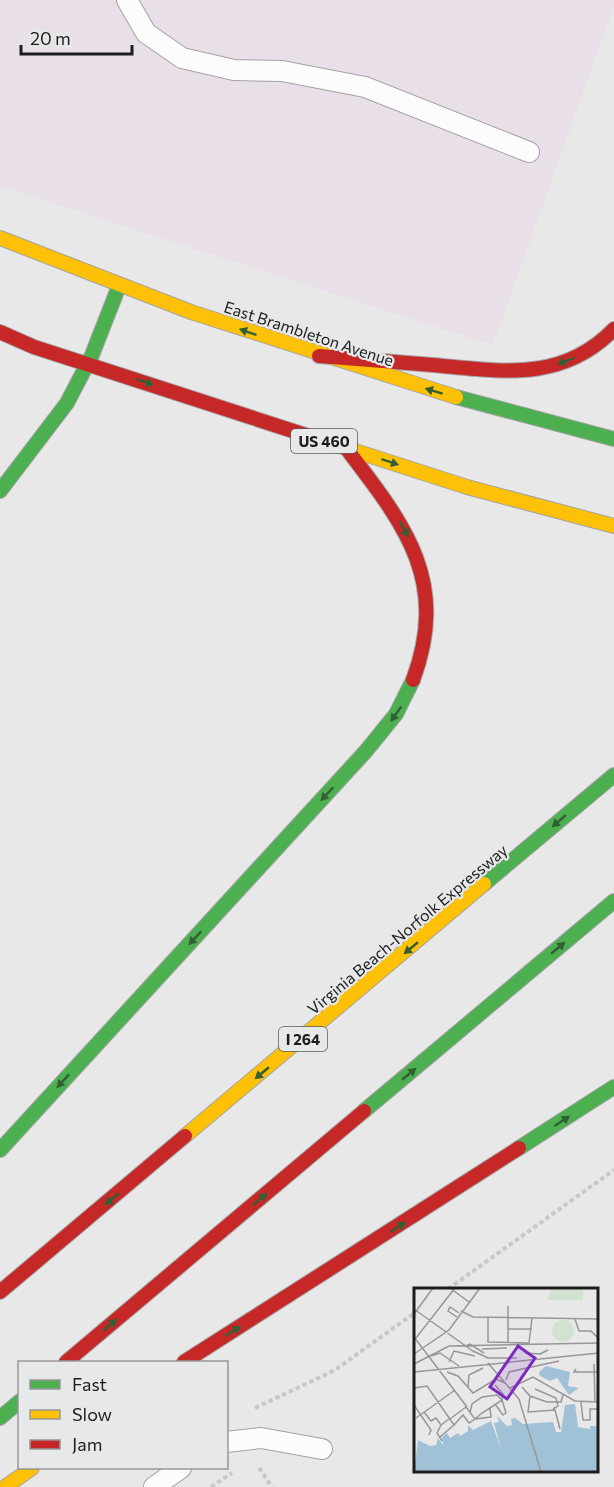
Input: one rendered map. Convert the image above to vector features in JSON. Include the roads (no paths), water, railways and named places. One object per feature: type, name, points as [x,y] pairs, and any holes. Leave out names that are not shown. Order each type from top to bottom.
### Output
[{"type":"main road","name":"East Brambleton Avenue","points":[[0,238],[119,286],[319,356],[490,408],[614,439]]},
{"type":"main road","points":[[0,491],[56,420],[89,365],[119,286]]},
{"type":"main road","points":[[319,356],[514,372],[534,370],[576,358],[614,329]]},
{"type":"main road","name":"US 460","points":[[0,332],[34,347],[346,448],[467,486],[614,526]]},
{"type":"main road","points":[[0,1150],[366,751],[400,710],[411,686],[425,636],[427,611],[419,563],[399,519],[346,448]]},
{"type":"main road","name":"Virginia Beach-Norfolk Expressway","points":[[0,1292],[614,775]]},
{"type":"main road","points":[[67,1361],[614,901]]},
{"type":"main road","points":[[186,1361],[614,1087]]},
{"type":"main road","points":[[0,1418],[18,1403]]},
{"type":"main road","points":[[4,1487],[29,1469]]},
{"type":"lane","points":[[127,0],[147,33],[182,58],[234,70],[282,70],[365,87],[529,152]]},
{"type":"lane","points":[[228,1442],[261,1438],[322,1449]]},
{"type":"lane","points":[[154,1487],[178,1469]]}]
